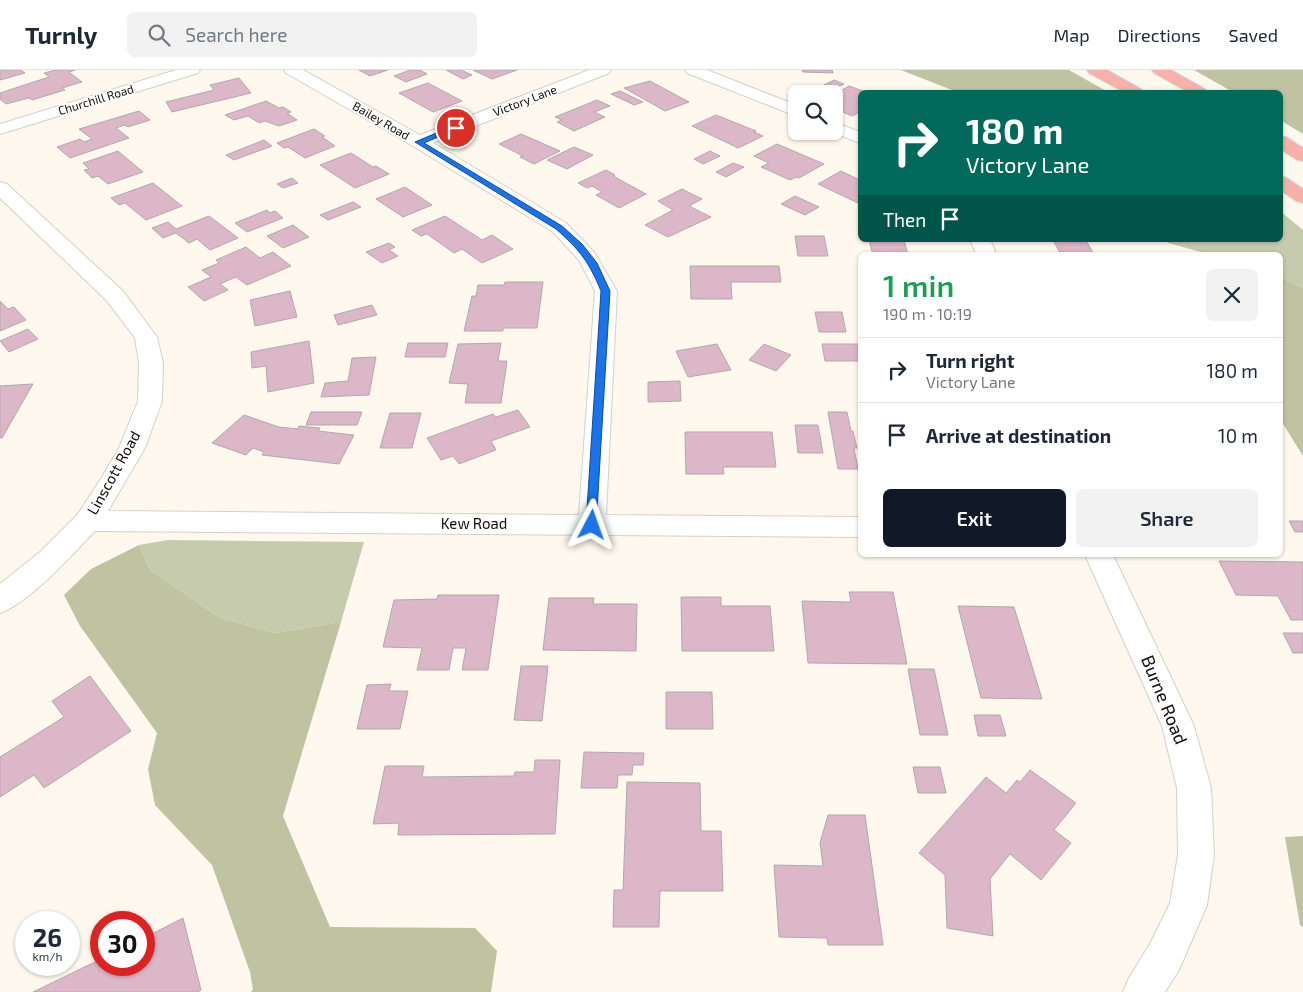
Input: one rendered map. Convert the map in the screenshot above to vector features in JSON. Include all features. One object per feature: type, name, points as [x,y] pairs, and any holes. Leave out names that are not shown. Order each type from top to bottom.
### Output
[{"type":"highway","points":[[1095,70],[1131,90]]},
{"type":"highway","points":[[1160,70],[1195,90]]},
{"type":"highway","points":[[1283,143],[1303,156]]},
{"type":"highway","points":[[1283,184],[1303,197]]},
{"type":"street","name":"Churchill Road","points":[[0,129],[192,70]]},
{"type":"street","name":"Bailey Road","points":[[292,70],[419,142],[559,227],[579,246],[594,265],[606,291],[592,525]]},
{"type":"street","name":"Victory Lane","points":[[419,142],[603,70]]},
{"type":"street","points":[[693,70],[788,108]]},
{"type":"street","points":[[843,131],[858,137]]},
{"type":"street","name":"Linscott Road","points":[[0,188],[115,296],[146,337],[151,363],[150,401],[132,448],[88,521],[50,560],[0,601]]},
{"type":"street","name":"Kew Road","points":[[88,521],[858,527]]},
{"type":"street","name":"Burne Road","points":[[1100,557],[1178,726],[1194,788],[1196,856],[1188,905],[1164,956],[1142,992]]},
{"type":"green space","points":[[901,70],[1069,70],[1104,90],[952,90]]},
{"type":"green space","points":[[1194,70],[1303,70],[1303,134],[1283,122],[1283,90],[1229,90]]},
{"type":"green space","points":[[1283,213],[1303,230],[1303,288],[1283,278],[1283,252],[1201,252],[1168,243],[1283,242]]},
{"type":"green space","points":[[1283,278],[1303,288],[1303,456],[1283,424]]},
{"type":"green space","points":[[168,540],[364,542],[341,622],[275,633],[220,618],[150,570],[139,545]]},
{"type":"green space","points":[[139,545],[150,570],[220,618],[275,633],[341,622],[283,816],[330,927],[475,928],[497,951],[491,992],[251,992],[253,989],[250,972],[212,865],[155,805],[148,769],[157,733],[80,626],[64,595],[91,569]]},
{"type":"green space","points":[[1303,836],[1303,927],[1300,925],[1285,837]]},
{"type":"building","points":[[0,70],[21,70],[25,73],[0,80]]},
{"type":"building","points":[[56,70],[75,70],[69,72],[82,82],[62,88],[65,90],[32,100],[29,98],[6,104],[0,99],[0,93],[49,77],[44,73]]},
{"type":"building","points":[[359,70],[388,70],[370,76]]},
{"type":"building","points":[[410,70],[420,70],[427,74],[406,82],[394,76]]},
{"type":"building","points":[[446,70],[461,70],[472,75],[463,79]]},
{"type":"building","points":[[473,70],[517,70],[492,79]]},
{"type":"building","points":[[802,70],[832,70],[833,73],[803,72]]},
{"type":"building","points":[[239,78],[251,93],[172,112],[166,102],[214,90],[210,85]]},
{"type":"building","points":[[834,80],[844,84],[842,85],[824,85]]},
{"type":"building","points":[[650,81],[689,102],[665,111],[624,88]]},
{"type":"building","points":[[428,83],[462,101],[433,112],[399,93]]},
{"type":"building","points":[[849,86],[860,90],[858,90],[858,113],[852,116],[843,112],[843,90]]},
{"type":"building","points":[[620,91],[643,102],[634,105],[611,94]]},
{"type":"building","points":[[597,100],[610,106],[594,112],[605,117],[574,131],[557,122],[562,120],[555,117]]},
{"type":"building","points":[[266,101],[279,108],[283,107],[291,112],[287,113],[297,120],[279,126],[265,121],[259,123],[248,116],[234,120],[225,115]]},
{"type":"building","points":[[139,111],[150,120],[128,127],[125,125],[116,128],[129,138],[70,158],[57,147],[80,139],[84,142],[92,139],[79,129]]},
{"type":"building","points":[[716,115],[756,131],[754,132],[763,136],[738,148],[692,126]]},
{"type":"building","points":[[314,129],[335,146],[305,158],[288,147],[284,148],[277,143]]},
{"type":"building","points":[[521,134],[560,151],[534,164],[499,144]]},
{"type":"building","points":[[264,140],[272,146],[234,160],[226,155]]},
{"type":"building","points":[[777,144],[824,164],[799,178],[796,177],[790,180],[761,167],[769,163],[754,156]]},
{"type":"building","points":[[574,147],[593,155],[567,169],[547,160]]},
{"type":"building","points":[[118,151],[143,172],[108,184],[98,176],[92,178],[84,170],[89,169],[83,163]]},
{"type":"building","points":[[710,151],[720,156],[703,164],[694,159]]},
{"type":"building","points":[[351,153],[373,167],[376,166],[389,174],[355,188],[320,165]]},
{"type":"building","points":[[733,163],[744,167],[726,177],[716,172]]},
{"type":"building","points":[[606,170],[615,175],[613,176],[646,194],[619,208],[596,195],[602,192],[592,186],[587,188],[578,183]]},
{"type":"building","points":[[841,171],[858,179],[858,203],[818,184]]},
{"type":"building","points":[[292,178],[298,183],[283,188],[277,184]]},
{"type":"building","points":[[153,183],[182,206],[146,220],[125,203],[119,205],[111,198]]},
{"type":"building","points":[[405,187],[432,205],[403,217],[376,199]]},
{"type":"building","points":[[682,189],[702,199],[689,206],[711,217],[668,237],[645,225],[673,210],[658,201]]},
{"type":"building","points":[[795,196],[819,207],[805,215],[781,204]]},
{"type":"building","points":[[353,202],[361,207],[328,220],[320,215]]},
{"type":"building","points":[[267,210],[270,213],[275,211],[283,218],[247,232],[235,223]]},
{"type":"building","points":[[209,216],[238,238],[210,250],[197,239],[189,243],[176,233],[163,238],[152,228],[168,222],[176,229]]},
{"type":"building","points":[[445,216],[482,240],[492,235],[513,249],[482,263],[462,249],[454,253],[427,234],[421,236],[412,230]]},
{"type":"building","points":[[293,225],[309,237],[283,248],[267,236]]},
{"type":"building","points":[[795,236],[824,236],[828,256],[798,256]]},
{"type":"building","points":[[870,242],[905,242],[907,252],[872,252]]},
{"type":"building","points":[[1054,242],[1087,242],[1092,252],[1059,252]]},
{"type":"building","points":[[389,243],[395,247],[389,250],[398,256],[382,263],[366,252]]},
{"type":"building","points":[[246,247],[260,258],[273,252],[291,266],[247,285],[236,277],[220,284],[228,290],[204,301],[188,287],[211,277],[202,270],[219,263],[216,260]]},
{"type":"building","points":[[690,266],[779,266],[781,282],[731,282],[732,299],[691,299]]},
{"type":"building","points":[[505,282],[543,282],[537,328],[503,328],[503,331],[464,331],[472,296],[476,296],[478,285],[504,285]]},
{"type":"building","points":[[290,291],[297,317],[255,326],[250,300]]},
{"type":"building","points":[[0,301],[8,309],[14,307],[26,320],[0,331]]},
{"type":"building","points":[[372,305],[377,315],[338,325],[334,315]]},
{"type":"building","points":[[815,312],[842,312],[846,332],[819,332]]},
{"type":"building","points":[[28,329],[38,339],[9,352],[0,341]]},
{"type":"building","points":[[309,341],[314,383],[268,392],[266,366],[252,368],[251,352]]},
{"type":"building","points":[[408,343],[448,343],[445,357],[405,357]]},
{"type":"building","points":[[501,343],[498,361],[507,361],[501,403],[465,403],[468,384],[449,383],[458,344]]},
{"type":"building","points":[[717,344],[731,370],[688,377],[676,351]]},
{"type":"building","points":[[764,344],[791,355],[776,371],[749,360]]},
{"type":"building","points":[[822,344],[858,344],[858,361],[825,361]]},
{"type":"building","points":[[376,357],[369,395],[321,397],[325,383],[348,381],[352,358]]},
{"type":"building","points":[[680,381],[681,401],[648,402],[648,382]]},
{"type":"building","points":[[33,384],[2,438],[0,438],[0,386]]},
{"type":"building","points":[[518,410],[530,427],[491,441],[496,450],[459,464],[453,456],[441,460],[427,438],[493,414],[496,417]]},
{"type":"building","points":[[311,412],[362,412],[357,425],[306,425]]},
{"type":"building","points":[[828,412],[847,412],[857,448],[854,448],[858,469],[838,469]]},
{"type":"building","points":[[390,413],[421,413],[412,448],[380,448]]},
{"type":"building","points":[[244,415],[279,427],[298,429],[299,426],[320,428],[318,431],[354,435],[339,464],[262,455],[264,452],[253,448],[246,455],[212,443]]},
{"type":"building","points":[[795,425],[818,425],[823,453],[798,453]]},
{"type":"building","points":[[685,432],[772,432],[776,467],[723,467],[724,474],[686,474]]},
{"type":"building","points":[[1289,521],[1303,521],[1303,532],[1295,532]]},
{"type":"building","points":[[1219,561],[1303,562],[1303,620],[1291,620],[1278,596],[1236,595]]},
{"type":"building","points":[[849,592],[893,592],[907,664],[808,663],[802,601],[851,602]]},
{"type":"building","points":[[438,595],[499,595],[488,670],[462,670],[466,648],[453,648],[449,670],[417,670],[422,648],[383,647],[394,600],[437,599]]},
{"type":"building","points":[[681,597],[721,597],[721,606],[770,606],[774,651],[682,651]]},
{"type":"building","points":[[549,598],[594,598],[593,604],[637,604],[636,651],[543,650]]},
{"type":"building","points":[[958,606],[1014,607],[1042,699],[981,698]]},
{"type":"building","points":[[1283,633],[1303,633],[1303,653],[1293,653]]},
{"type":"building","points":[[521,666],[548,666],[542,721],[514,720]]},
{"type":"building","points":[[908,669],[934,669],[948,735],[920,735]]},
{"type":"building","points":[[90,676],[131,731],[44,788],[34,775],[0,797],[0,757],[64,717],[52,701]]},
{"type":"building","points":[[391,684],[389,691],[408,691],[400,729],[357,729],[367,685]]},
{"type":"building","points":[[666,692],[712,692],[713,729],[666,729]]},
{"type":"building","points":[[974,715],[1000,715],[1006,736],[978,736]]},
{"type":"building","points":[[584,752],[644,753],[643,765],[633,765],[632,775],[618,775],[617,788],[581,788]]},
{"type":"building","points":[[535,760],[560,760],[555,834],[398,835],[399,823],[373,824],[385,766],[424,766],[422,777],[514,776],[515,772],[534,772]]},
{"type":"building","points":[[913,767],[940,767],[946,793],[918,793]]},
{"type":"building","points":[[1030,770],[1076,803],[1054,830],[1071,843],[1041,880],[1010,854],[990,879],[993,936],[947,928],[945,875],[919,853],[986,777],[1006,793],[1017,780],[1020,782]]},
{"type":"building","points":[[627,782],[700,783],[701,831],[721,831],[723,891],[660,891],[659,927],[613,927],[614,890],[623,890]]},
{"type":"building","points":[[828,815],[865,815],[883,945],[828,945],[827,938],[779,937],[774,865],[823,866],[820,843]]},
{"type":"building","points":[[183,918],[201,990],[198,992],[33,992],[66,976],[80,976],[80,969],[90,964],[90,976],[155,976],[155,932]]},
{"type":"route","points":[[456,128],[419,142],[559,227],[579,246],[594,265],[606,291],[592,525]]}]
